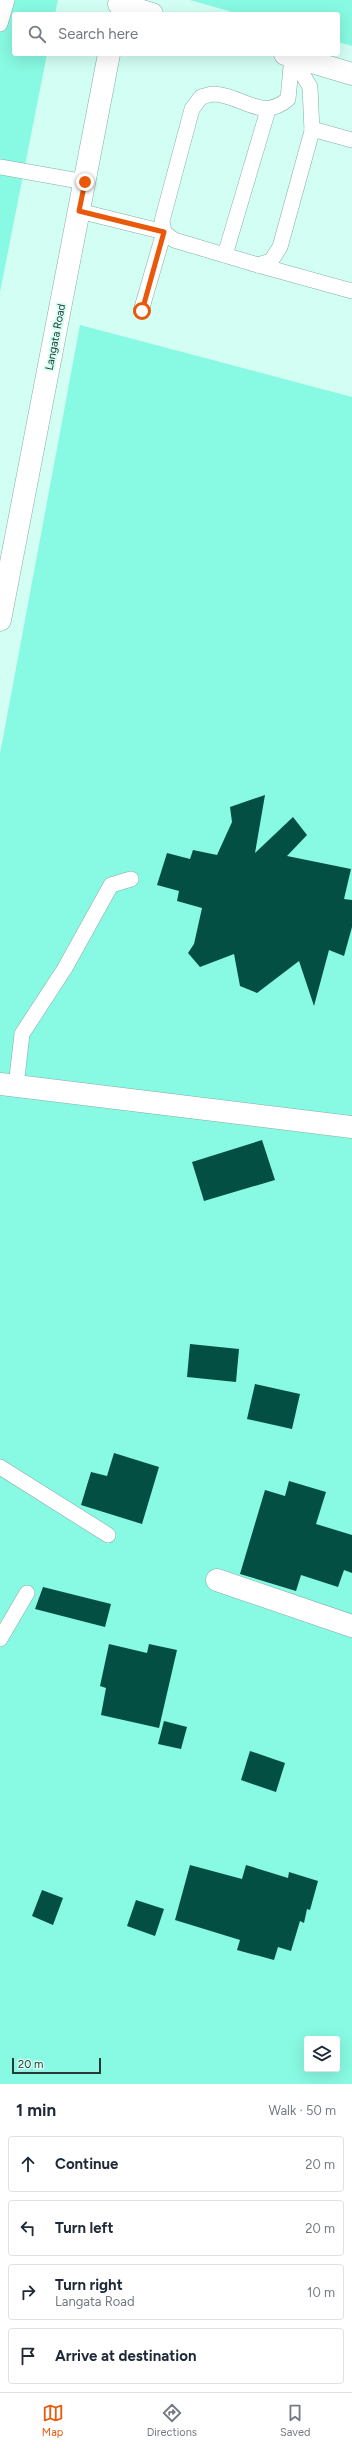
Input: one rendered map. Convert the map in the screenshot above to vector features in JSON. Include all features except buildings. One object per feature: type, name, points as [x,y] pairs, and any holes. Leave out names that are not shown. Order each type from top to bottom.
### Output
[{"type":"street","points":[[119,6],[144,12]]},
{"type":"street","name":"Langata Road","points":[[0,620],[109,56]]},
{"type":"street","points":[[291,56],[352,74]]},
{"type":"street","points":[[8,1085],[352,1127]]},
{"type":"street","points":[[216,1580],[352,1626]]},
{"type":"lane","points":[[0,24],[7,0]]},
{"type":"lane","points":[[142,311],[164,232],[162,221],[192,109],[201,97],[214,94],[268,110],[279,107],[288,99],[288,56]]},
{"type":"lane","points":[[258,265],[271,261],[280,247],[312,129],[310,87],[289,56]]},
{"type":"lane","points":[[225,255],[268,110]]},
{"type":"lane","points":[[312,129],[352,140]]},
{"type":"lane","points":[[0,167],[85,182]]},
{"type":"lane","points":[[79,211],[164,232],[174,240],[352,291]]},
{"type":"lane","points":[[8,1085],[22,1034],[66,968],[111,885],[131,879]]},
{"type":"lane","points":[[0,1467],[108,1535]]},
{"type":"lane","points":[[0,1639],[27,1593]]},
{"type":"green space","points":[[0,0],[58,0],[55,12],[12,12],[12,56],[47,56],[0,292]]},
{"type":"green space","points":[[190,0],[352,0],[352,46],[340,43],[340,12],[232,12]]},
{"type":"green space","points":[[80,325],[352,397],[352,2084],[0,2084],[0,754]]},
{"type":"route","points":[[85,182],[79,211],[164,232],[142,311]]}]
